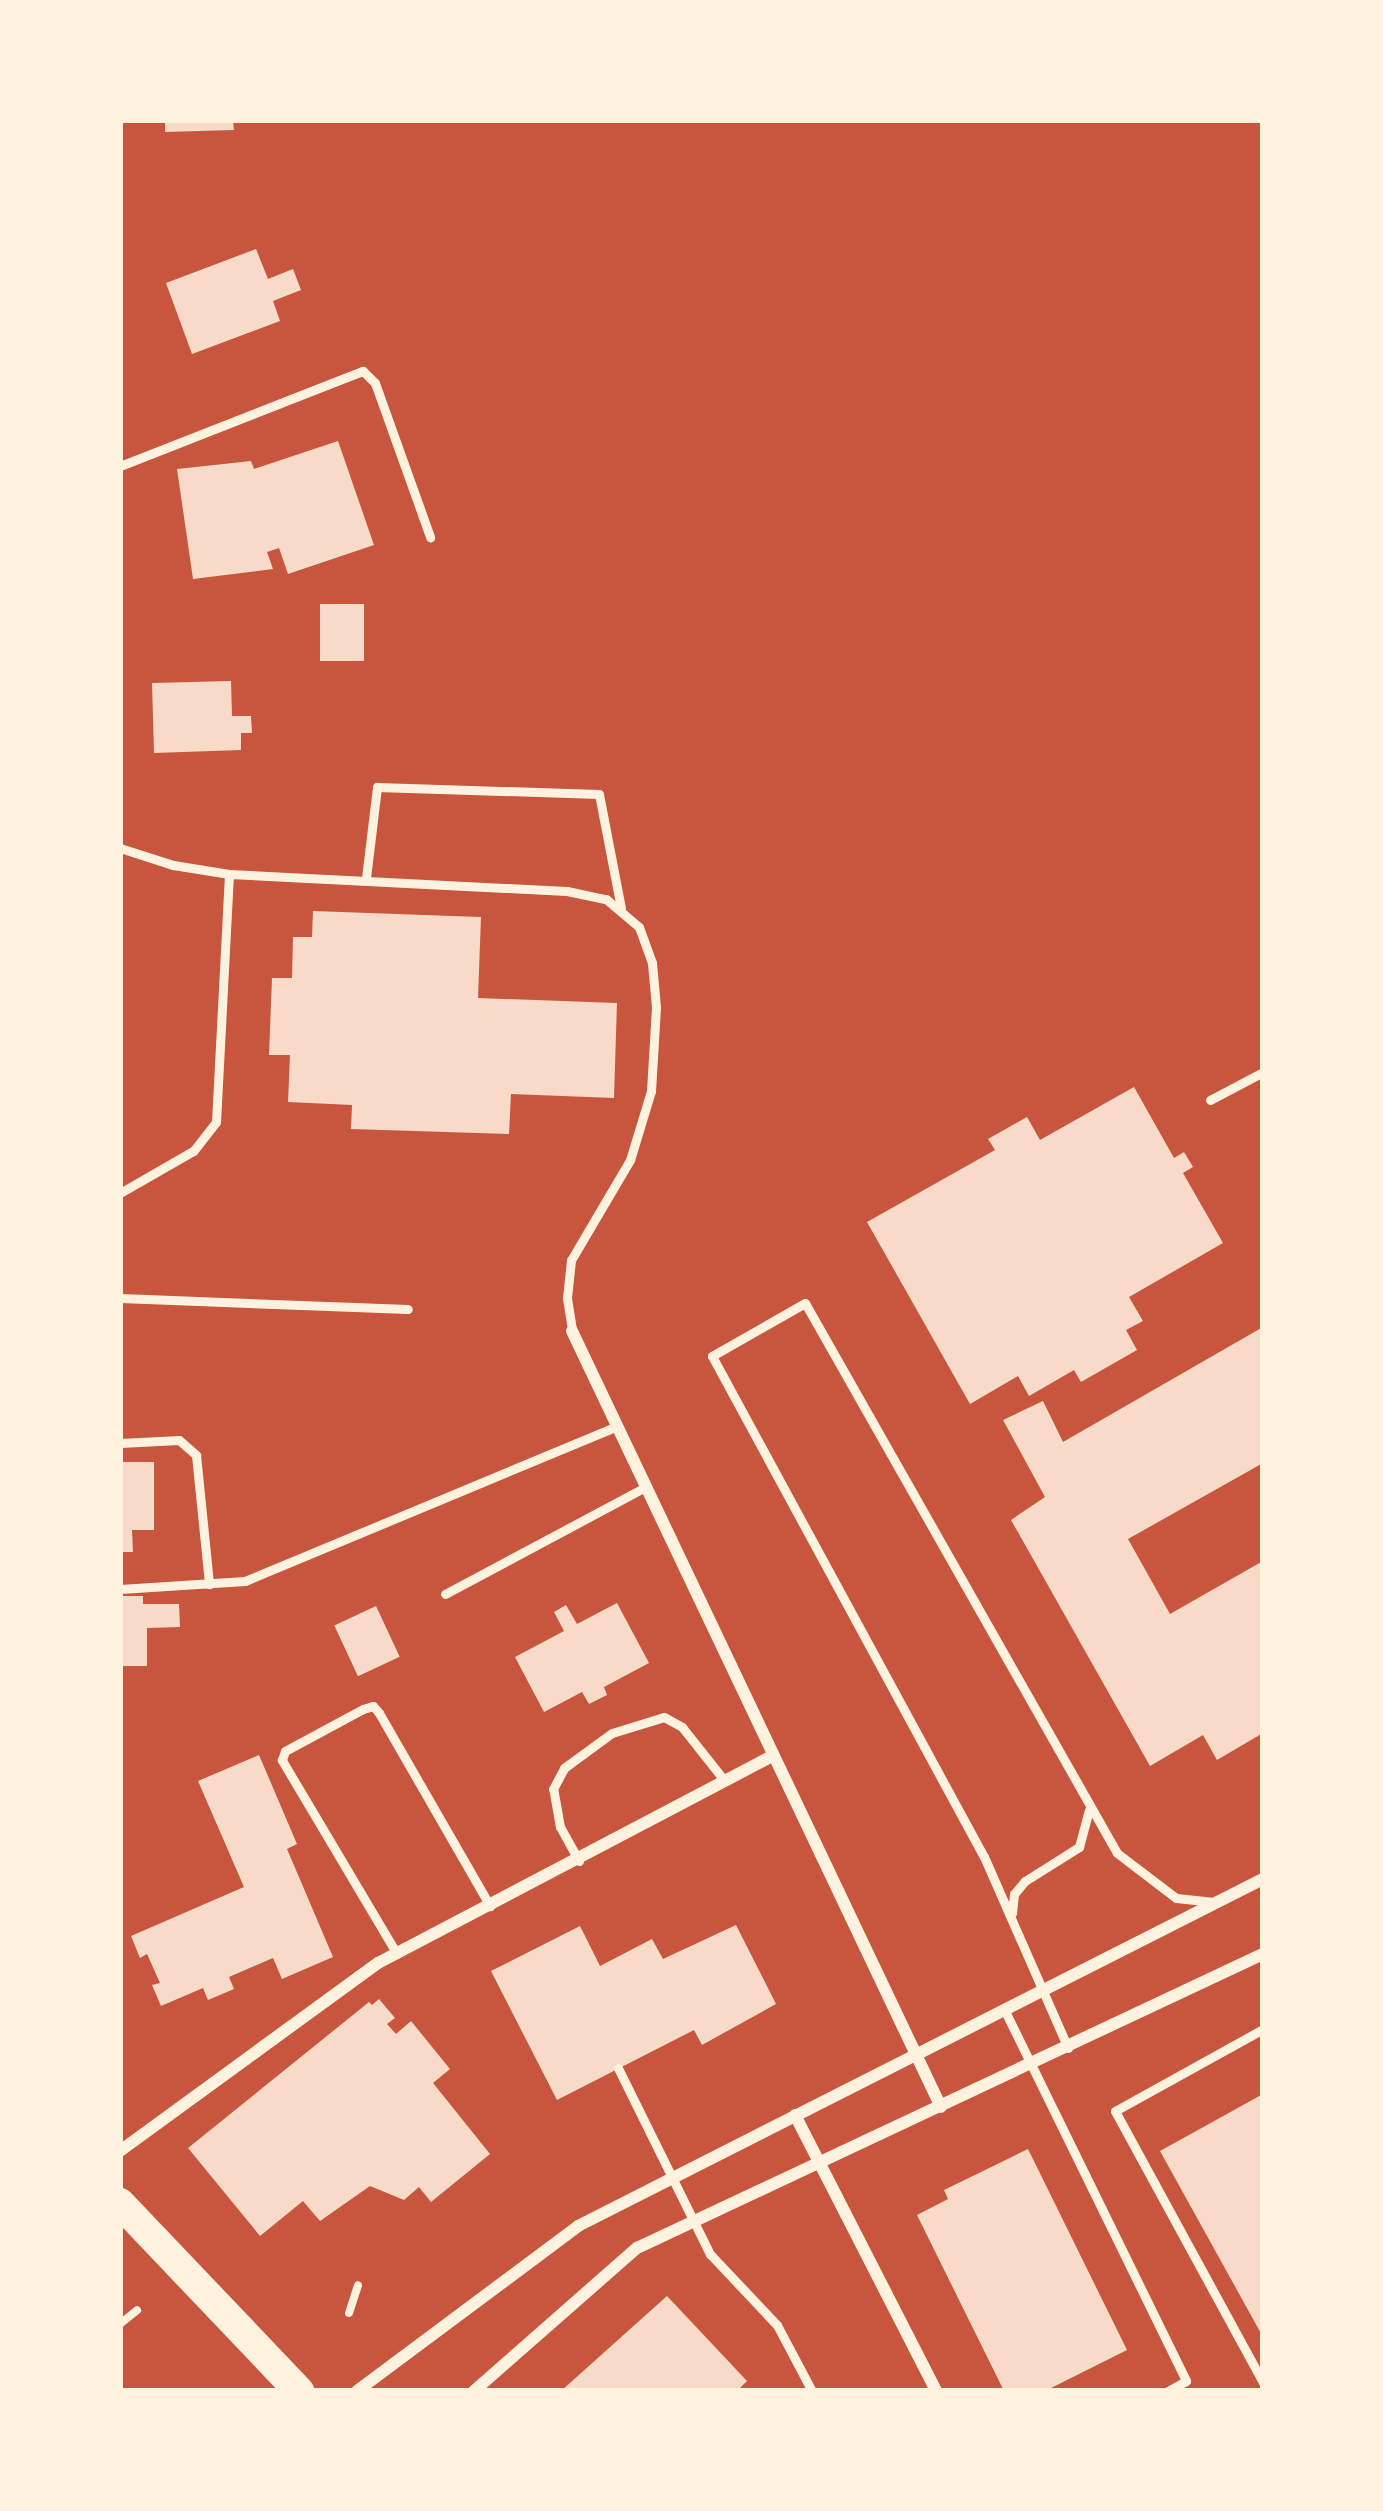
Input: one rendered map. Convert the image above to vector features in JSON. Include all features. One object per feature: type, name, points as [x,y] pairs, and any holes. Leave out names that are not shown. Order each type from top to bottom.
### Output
[{"type":"main road","points":[[120,2203],[299,2391]]},
{"type":"street","points":[[572,1331],[941,2107]]},
{"type":"street","points":[[120,2151],[360,1974],[773,1756]]},
{"type":"street","points":[[357,2391],[554,2242],[1263,1879]]},
{"type":"street","points":[[474,2391],[614,2263],[1261,1960]]},
{"type":"street","points":[[795,2115],[936,2391]]},
{"type":"lane","points":[[120,466],[363,371],[375,382],[430,537]]},
{"type":"lane","points":[[366,878],[377,787],[599,794],[621,908]]},
{"type":"lane","points":[[120,848],[173,865],[229,874],[366,878],[592,895],[621,908],[639,927],[652,963],[653,1071],[635,1148],[571,1260],[566,1298],[572,1331]]},
{"type":"lane","points":[[120,1193],[193,1151],[216,1123],[229,874]]},
{"type":"lane","points":[[1210,1100],[1263,1072]]},
{"type":"lane","points":[[120,1298],[408,1310]]},
{"type":"lane","points":[[1069,2048],[1013,1918],[712,1356],[805,1303],[1120,1856],[1176,1898],[1217,1903]]},
{"type":"lane","points":[[120,1589],[256,1577],[618,1426]]},
{"type":"lane","points":[[120,1443],[179,1440],[196,1455],[209,1584]]},
{"type":"lane","points":[[445,1594],[647,1486]]},
{"type":"lane","points":[[397,1954],[282,1760],[285,1751],[363,1709],[373,1706],[380,1713],[490,1906]]},
{"type":"lane","points":[[579,1861],[560,1827],[553,1790],[564,1768],[612,1732],[664,1718],[682,1726],[724,1780]]},
{"type":"lane","points":[[1013,1918],[1018,1888],[1083,1841],[1089,1804]]},
{"type":"lane","points":[[1004,2009],[1186,2380],[1168,2391]]},
{"type":"lane","points":[[1263,2029],[1114,2110],[1263,2383]]},
{"type":"lane","points":[[618,2068],[715,2262],[777,2326],[812,2391]]},
{"type":"path","points":[[349,2314],[358,2284]]},
{"type":"path","points":[[120,2324],[136,2310]]},
{"type":"building","points":[[165,120],[233,120],[234,130],[165,132]]},
{"type":"building","points":[[256,249],[268,279],[293,269],[301,290],[273,301],[280,321],[192,354],[166,283]]},
{"type":"building","points":[[338,441],[374,545],[288,574],[279,548],[267,552],[273,569],[193,579],[177,469],[251,461],[254,469]]},
{"type":"building","points":[[320,604],[364,604],[364,661],[320,661]]},
{"type":"building","points":[[231,681],[232,716],[251,716],[252,733],[241,733],[241,750],[154,753],[152,683]]},
{"type":"building","points":[[313,911],[481,917],[478,998],[617,1003],[614,1098],[511,1094],[509,1134],[351,1129],[352,1105],[288,1102],[290,1055],[269,1055],[272,978],[292,978],[293,937],[312,937]]},
{"type":"building","points":[[1134,1087],[1174,1158],[1184,1152],[1193,1167],[1183,1173],[1223,1243],[1129,1297],[1143,1321],[1126,1330],[1137,1350],[1081,1382],[1074,1370],[1029,1396],[1018,1376],[970,1404],[867,1222],[995,1150],[988,1139],[1027,1117],[1040,1140]]},
{"type":"building","points":[[1263,1327],[1263,1463],[1128,1539],[1170,1614],[1263,1561],[1263,1733],[1217,1760],[1203,1735],[1150,1766],[1011,1520],[1045,1497],[1003,1420],[1043,1401],[1063,1442]]},
{"type":"building","points":[[123,1462],[154,1462],[154,1530],[132,1530],[133,1552],[120,1552]]},
{"type":"building","points":[[123,1596],[143,1596],[143,1604],[179,1604],[180,1627],[147,1628],[147,1666],[120,1666]]},
{"type":"building","points":[[617,1603],[649,1663],[604,1687],[607,1695],[589,1704],[582,1692],[544,1712],[515,1657],[564,1631],[554,1612],[566,1605],[577,1624]]},
{"type":"building","points":[[376,1606],[400,1657],[358,1676],[334,1625]]},
{"type":"building","points":[[259,1755],[297,1844],[287,1849],[333,1957],[282,1979],[273,1958],[229,1977],[234,1989],[208,2000],[203,1988],[161,2006],[152,1985],[160,1983],[147,1954],[140,1958],[131,1936],[244,1887],[198,1781]]},
{"type":"building","points":[[736,1925],[776,2004],[702,2045],[694,2030],[557,2100],[491,1971],[580,1926],[600,1966],[652,1939],[663,1959]]},
{"type":"building","points":[[379,1999],[395,2018],[387,2024],[396,2034],[411,2021],[450,2069],[433,2083],[490,2154],[431,2202],[419,2187],[404,2200],[370,2186],[320,2221],[303,2201],[260,2236],[188,2148],[369,2002],[372,2005]]},
{"type":"building","points":[[1263,2094],[1263,2337],[1160,2151]]},
{"type":"building","points":[[1028,2149],[1127,2350],[1045,2391],[1004,2391],[917,2215],[948,2199],[944,2190]]},
{"type":"building","points":[[667,2296],[747,2381],[737,2391],[561,2391]]}]
